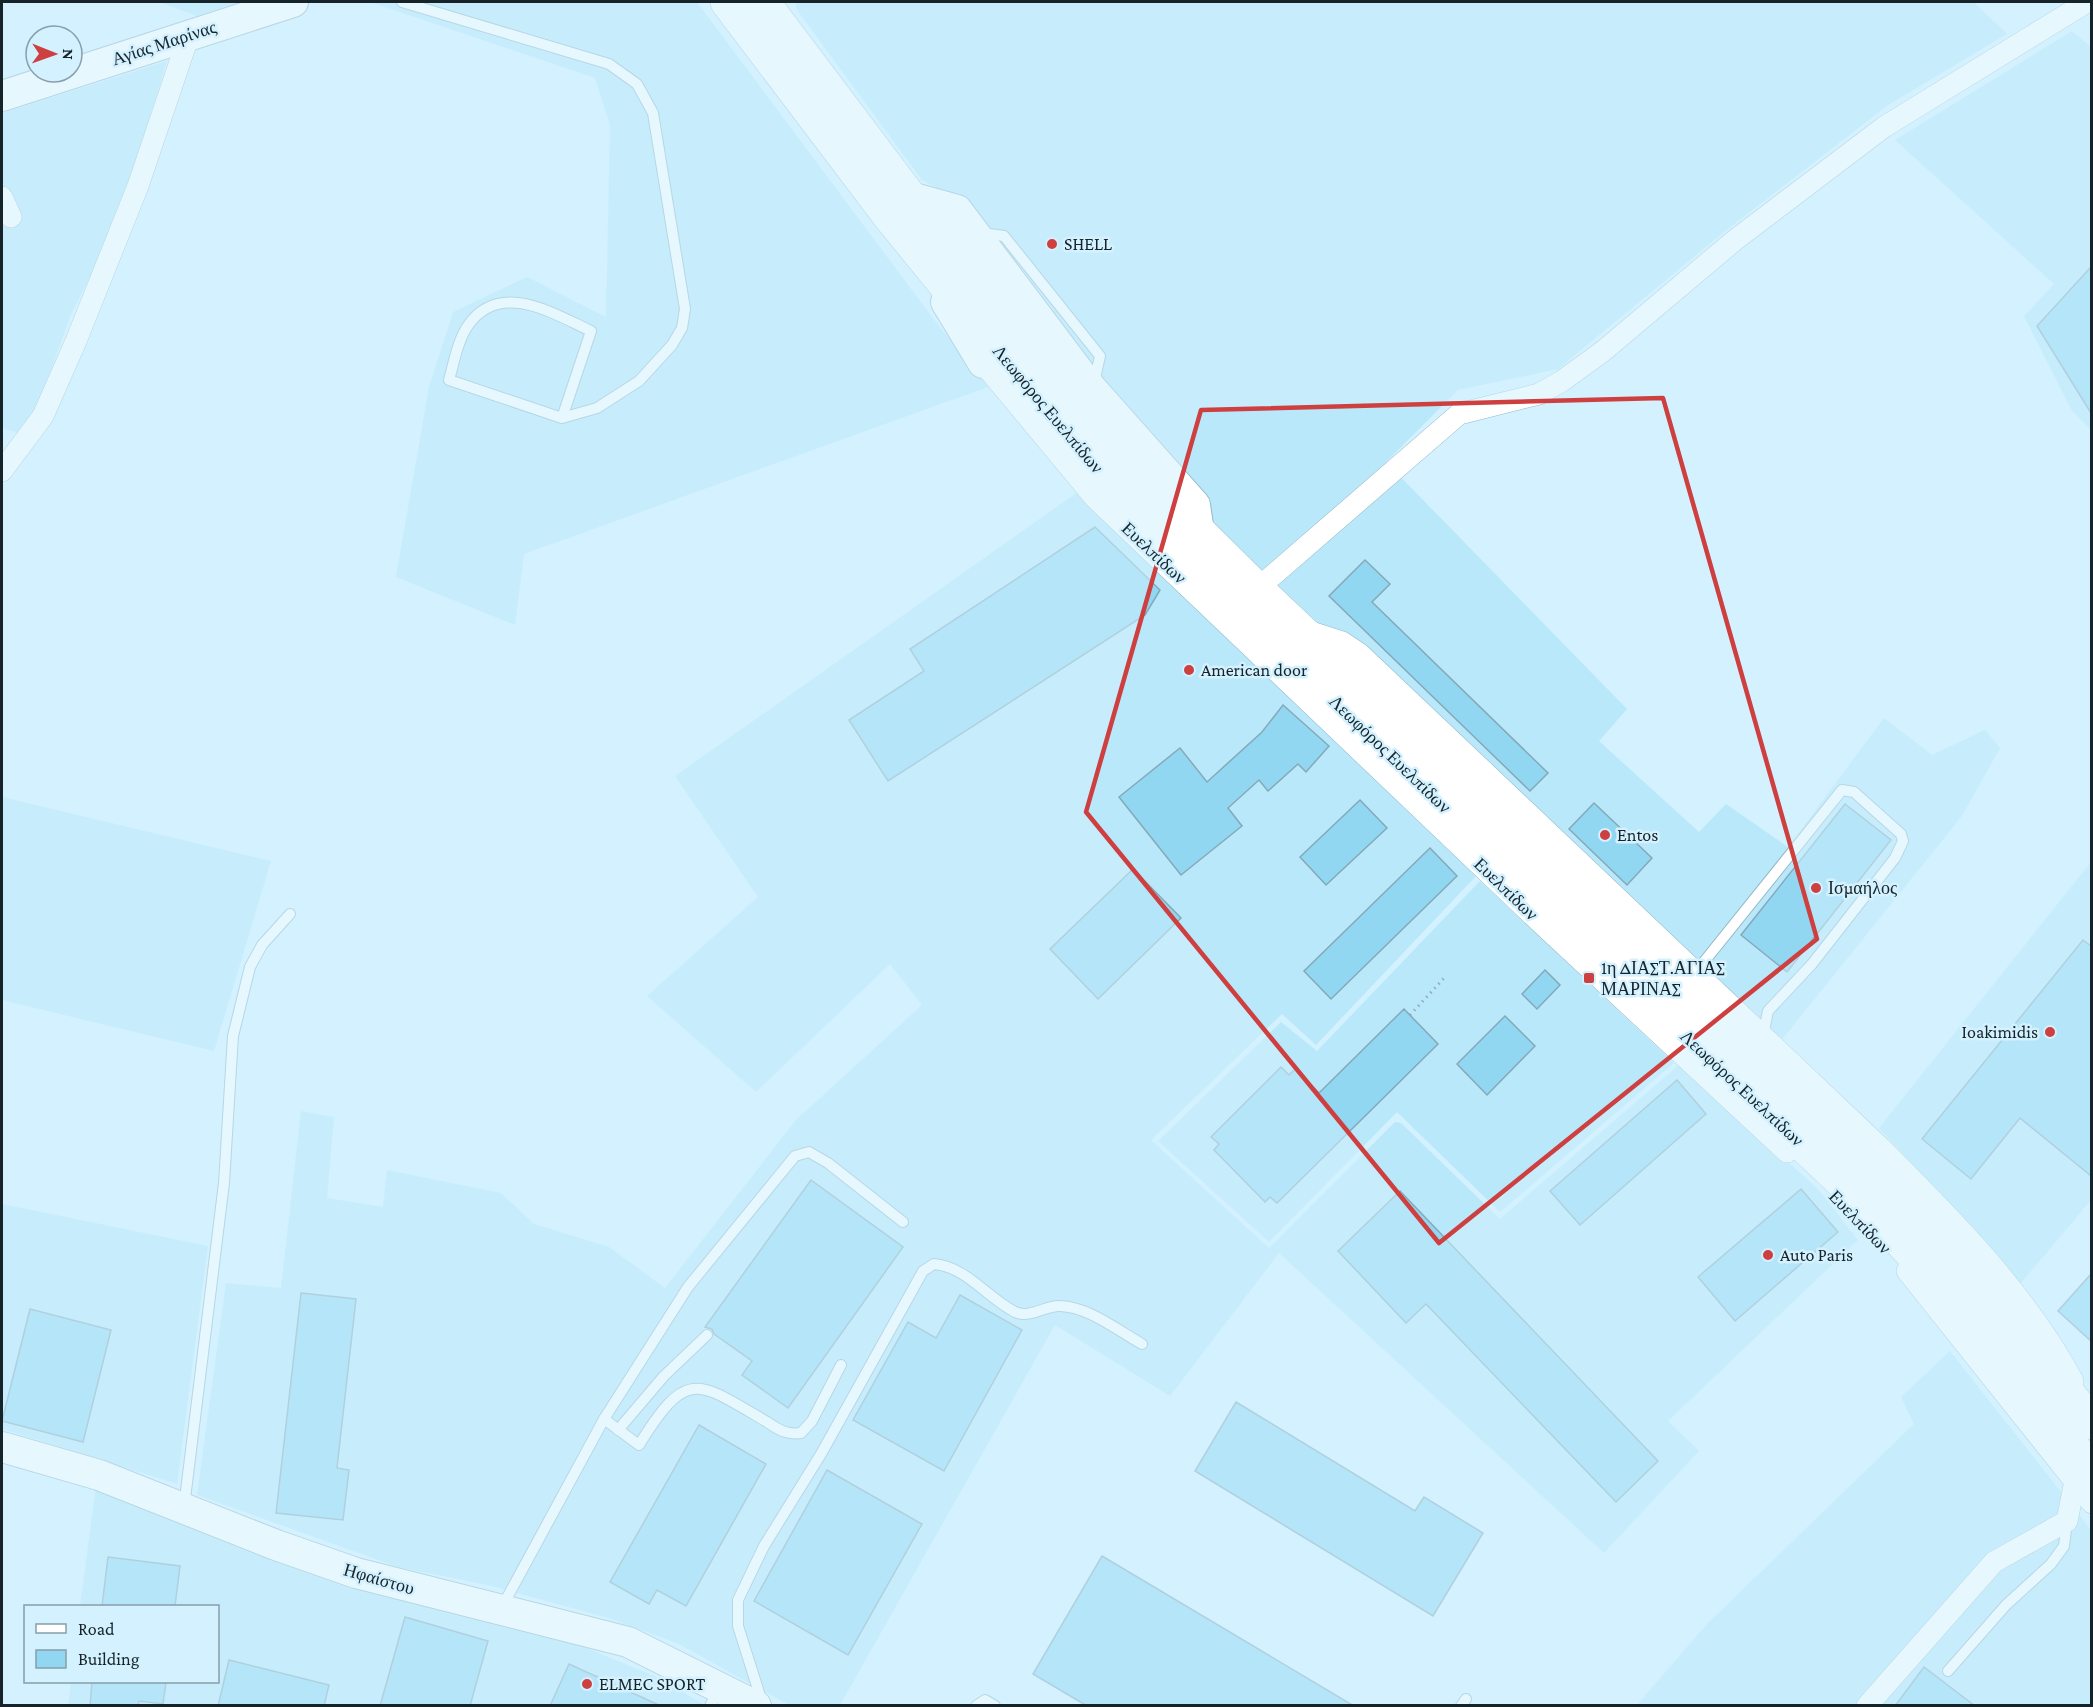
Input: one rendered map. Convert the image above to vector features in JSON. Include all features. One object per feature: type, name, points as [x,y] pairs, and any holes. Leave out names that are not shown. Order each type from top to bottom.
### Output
[{"type":"main road","name":"Λεωφόρος Ευελπίδων","points":[[727,2],[889,216],[933,268],[990,357],[1103,490],[1234,600],[1287,650],[1550,919],[1762,1118],[1864,1203],[1959,1303],[2083,1476]]},
{"type":"main road","name":"Λεωφόρος Ευελπίδων","points":[[770,8],[910,197],[1045,346],[1132,465],[1199,532],[1234,600]]},
{"type":"main road","name":"Λεωφόρος Ευελπίδων","points":[[1287,650],[1755,1045],[1987,1292],[2091,1424]]},
{"type":"street","name":"Αγίας Μαρίνας","points":[[2,96],[293,2]]},
{"type":"street","points":[[2087,2],[1884,127],[1735,240],[1602,352],[1562,381],[1539,394],[1459,414],[1234,600],[1287,650],[1342,642],[1360,654],[1695,973],[1755,1045],[1881,1148],[1942,1209],[2052,1341],[2091,1414]]},
{"type":"street","points":[[2,471],[43,416],[138,186],[189,34]]},
{"type":"street","points":[[2,197],[11,217]]},
{"type":"street","points":[[910,197],[957,210],[1045,346],[1092,389],[1195,505],[1199,532]]},
{"type":"street","name":"Ηφαίστου","points":[[2,1447],[99,1475],[356,1574],[628,1642],[716,1696],[756,1706]]},
{"type":"street","points":[[2083,1476],[2091,1503]]},
{"type":"street","points":[[1867,1706],[1994,1562],[2067,1521],[2083,1476]]},
{"type":"lane","points":[[402,2],[609,64],[637,84],[653,113],[685,309],[682,328],[672,345],[639,381],[597,408],[562,418],[449,380],[463,333],[477,315],[503,303],[518,302],[531,304],[591,331],[562,418]]},
{"type":"lane","points":[[972,231],[1004,236],[1100,356],[1092,389]]},
{"type":"lane","points":[[1695,973],[1842,790],[1854,792],[1900,834],[1903,841],[1895,858],[1812,964],[1768,1011],[1755,1045]]},
{"type":"lane","points":[[184,1508],[224,1183],[228,1072],[233,1036],[250,967],[262,945],[290,914]]},
{"type":"lane","points":[[500,1610],[604,1419],[688,1287],[795,1156],[808,1152],[828,1163],[903,1222]]},
{"type":"lane","points":[[763,1706],[738,1626],[738,1600],[764,1546],[821,1454],[923,1270],[934,1264],[957,1270],[1017,1314],[1036,1313],[1058,1305],[1085,1311],[1142,1344]]},
{"type":"lane","points":[[618,1430],[664,1376],[707,1335]]},
{"type":"lane","points":[[604,1419],[639,1445],[675,1396],[692,1388],[713,1390],[783,1432],[801,1433],[812,1421],[841,1365]]},
{"type":"lane","points":[[1948,1671],[2006,1605],[2051,1564],[2064,1546],[2067,1521]]},
{"type":"lane","points":[[976,1706],[985,1700],[995,1706]]},
{"type":"path","points":[[1410,1015],[1431,996],[1446,976]]},
{"type":"highlighted area","points":[[1663,398],[1817,939],[1439,1243],[1086,812],[1201,410]]},
{"type":"shaded area","points":[[159,2],[241,2],[197,16]]},
{"type":"shaded area","points":[[370,2],[697,2],[932,317],[988,387],[524,554],[515,625],[396,577],[429,387],[453,312],[527,277],[606,317],[610,125],[595,78]]},
{"type":"shaded area","points":[[795,2],[1974,2],[2007,34],[1888,105],[1724,232],[1558,369],[1458,390],[1386,462],[1627,709],[1599,741],[1699,832],[1726,804],[1788,847],[1884,718],[1932,755],[1985,730],[2000,748],[1962,816],[1780,1042],[1216,530],[1208,500],[1092,378],[957,199],[922,180],[797,10]]},
{"type":"shaded area","points":[[2072,31],[2091,47],[2091,430],[2072,411],[2024,316],[2054,284],[1895,140]]},
{"type":"shaded area","points":[[167,61],[130,181],[92,273],[71,314],[40,401],[19,433],[2,428],[2,113]]},
{"type":"shaded area","points":[[1092,482],[1477,875],[1316,1045],[1282,1014],[1151,1140],[1269,1248],[1395,1122],[1401,1123],[1500,1219],[1680,1064],[1818,1189],[1858,1240],[1668,1421],[1699,1451],[1604,1553],[1279,1253],[1170,1396],[1055,1325],[840,1705],[789,1705],[679,1644],[612,1619],[492,1586],[398,1567],[197,1495],[226,1283],[281,1288],[301,1111],[334,1117],[327,1198],[383,1207],[387,1170],[501,1193],[534,1224],[609,1247],[665,1288],[796,1120],[922,1005],[890,964],[756,1092],[647,996],[758,897],[675,776]]},
{"type":"shaded area","points":[[2,797],[271,861],[214,1051],[2,1000]]},
{"type":"shaded area","points":[[2091,862],[2091,1200],[2016,1289],[1957,1212],[1879,1128]]},
{"type":"shaded area","points":[[1480,881],[1674,1063],[1500,1212],[1397,1112],[1269,1242],[1158,1141],[1281,1022],[1317,1051]]},
{"type":"shaded area","points":[[2,1204],[208,1246],[177,1484],[2,1429]]},
{"type":"shaded area","points":[[1950,1351],[2091,1530],[2091,1705],[1636,1706],[1708,1623],[1914,1424],[1901,1397]]},
{"type":"shaded area","points":[[96,1486],[577,1644],[654,1676],[705,1705],[68,1706],[71,1683],[219,1683],[219,1605],[80,1605]]},
{"type":"building","points":[[2091,267],[2091,413],[2037,326]]},
{"type":"building","points":[[1095,527],[1160,590],[1145,615],[888,781],[849,720],[924,671],[910,649]]},
{"type":"building","points":[[1365,560],[1390,584],[1372,602],[1548,773],[1530,791],[1329,596]]},
{"type":"building","points":[[1283,705],[1329,746],[1306,772],[1298,764],[1268,791],[1259,780],[1228,808],[1242,826],[1181,875],[1119,797],[1180,748],[1207,782],[1262,732]]},
{"type":"building","points":[[1360,800],[1387,828],[1326,885],[1300,857]]},
{"type":"building","points":[[1594,803],[1652,858],[1627,885],[1569,829]]},
{"type":"building","name":"Ισμαήλος","points":[[1845,804],[1891,840],[1787,972],[1741,935]]},
{"type":"building","points":[[1430,848],[1457,876],[1331,999],[1304,971]]},
{"type":"building","points":[[1133,869],[1181,918],[1098,999],[1050,949]]},
{"type":"building","name":"Ioakimidis","points":[[2083,940],[2091,946],[2091,1176],[2020,1118],[1971,1179],[1922,1139]]},
{"type":"building","points":[[1545,970],[1560,985],[1537,1009],[1522,994]]},
{"type":"building","points":[[1404,1009],[1438,1044],[1277,1203],[1270,1197],[1265,1202],[1214,1150],[1219,1144],[1211,1137],[1281,1067],[1289,1075],[1295,1069],[1319,1093]]},
{"type":"building","points":[[1505,1016],[1535,1046],[1487,1095],[1457,1064]]},
{"type":"building","points":[[1677,1080],[1706,1114],[1580,1225],[1550,1191]]},
{"type":"building","points":[[811,1180],[903,1247],[788,1408],[742,1375],[752,1361],[714,1334],[712,1329],[705,1327]]},
{"type":"building","name":"Auto Paris","points":[[1801,1189],[1838,1232],[1735,1321],[1698,1277]]},
{"type":"building","points":[[1400,1191],[1658,1461],[1616,1502],[1426,1304],[1406,1323],[1338,1251]]},
{"type":"building","points":[[2091,1274],[2091,1341],[2058,1311]]},
{"type":"building","points":[[301,1293],[356,1299],[337,1468],[349,1470],[343,1520],[276,1513]]},
{"type":"building","points":[[960,1295],[1022,1330],[944,1471],[853,1420],[908,1322],[936,1338]]},
{"type":"building","points":[[30,1309],[111,1330],[83,1442],[2,1421]]},
{"type":"building","points":[[1236,1402],[1415,1511],[1424,1497],[1483,1533],[1433,1616],[1195,1471]]},
{"type":"building","points":[[699,1425],[766,1464],[686,1606],[657,1590],[649,1604],[610,1582]]},
{"type":"building","points":[[827,1470],[922,1524],[848,1655],[754,1601]]},
{"type":"building","points":[[1102,1556],[1354,1706],[1087,1706],[1033,1674]]},
{"type":"building","points":[[108,1557],[180,1566],[175,1605],[102,1605]]},
{"type":"building","points":[[405,1617],[488,1641],[470,1706],[380,1706]]},
{"type":"building","points":[[229,1660],[329,1685],[324,1706],[218,1706]]},
{"type":"building","name":"ELMEC SPORT","points":[[569,1664],[661,1706],[550,1706]]},
{"type":"building","points":[[1924,1667],[1975,1706],[1895,1706]]},
{"type":"building","points":[[92,1683],[166,1683],[163,1704],[139,1701],[138,1706],[90,1706]]},
{"type":"place","name":"SHELL","points":[[1052,244]]},
{"type":"place","name":"American door","points":[[1189,670]]},
{"type":"place","name":"Entos","points":[[1605,835]]},
{"type":"place","name":"Ισμαήλος","points":[[1816,888]]},
{"type":"place","name":"1η ΔΙΑΣΤ.ΑΓΙΑΣ ΜΑΡΙΝΑΣ","points":[[1589,978]]},
{"type":"place","name":"Ioakimidis","points":[[2050,1032]]},
{"type":"place","name":"Auto Paris","points":[[1768,1255]]},
{"type":"place","name":"ELMEC SPORT","points":[[587,1684]]}]
